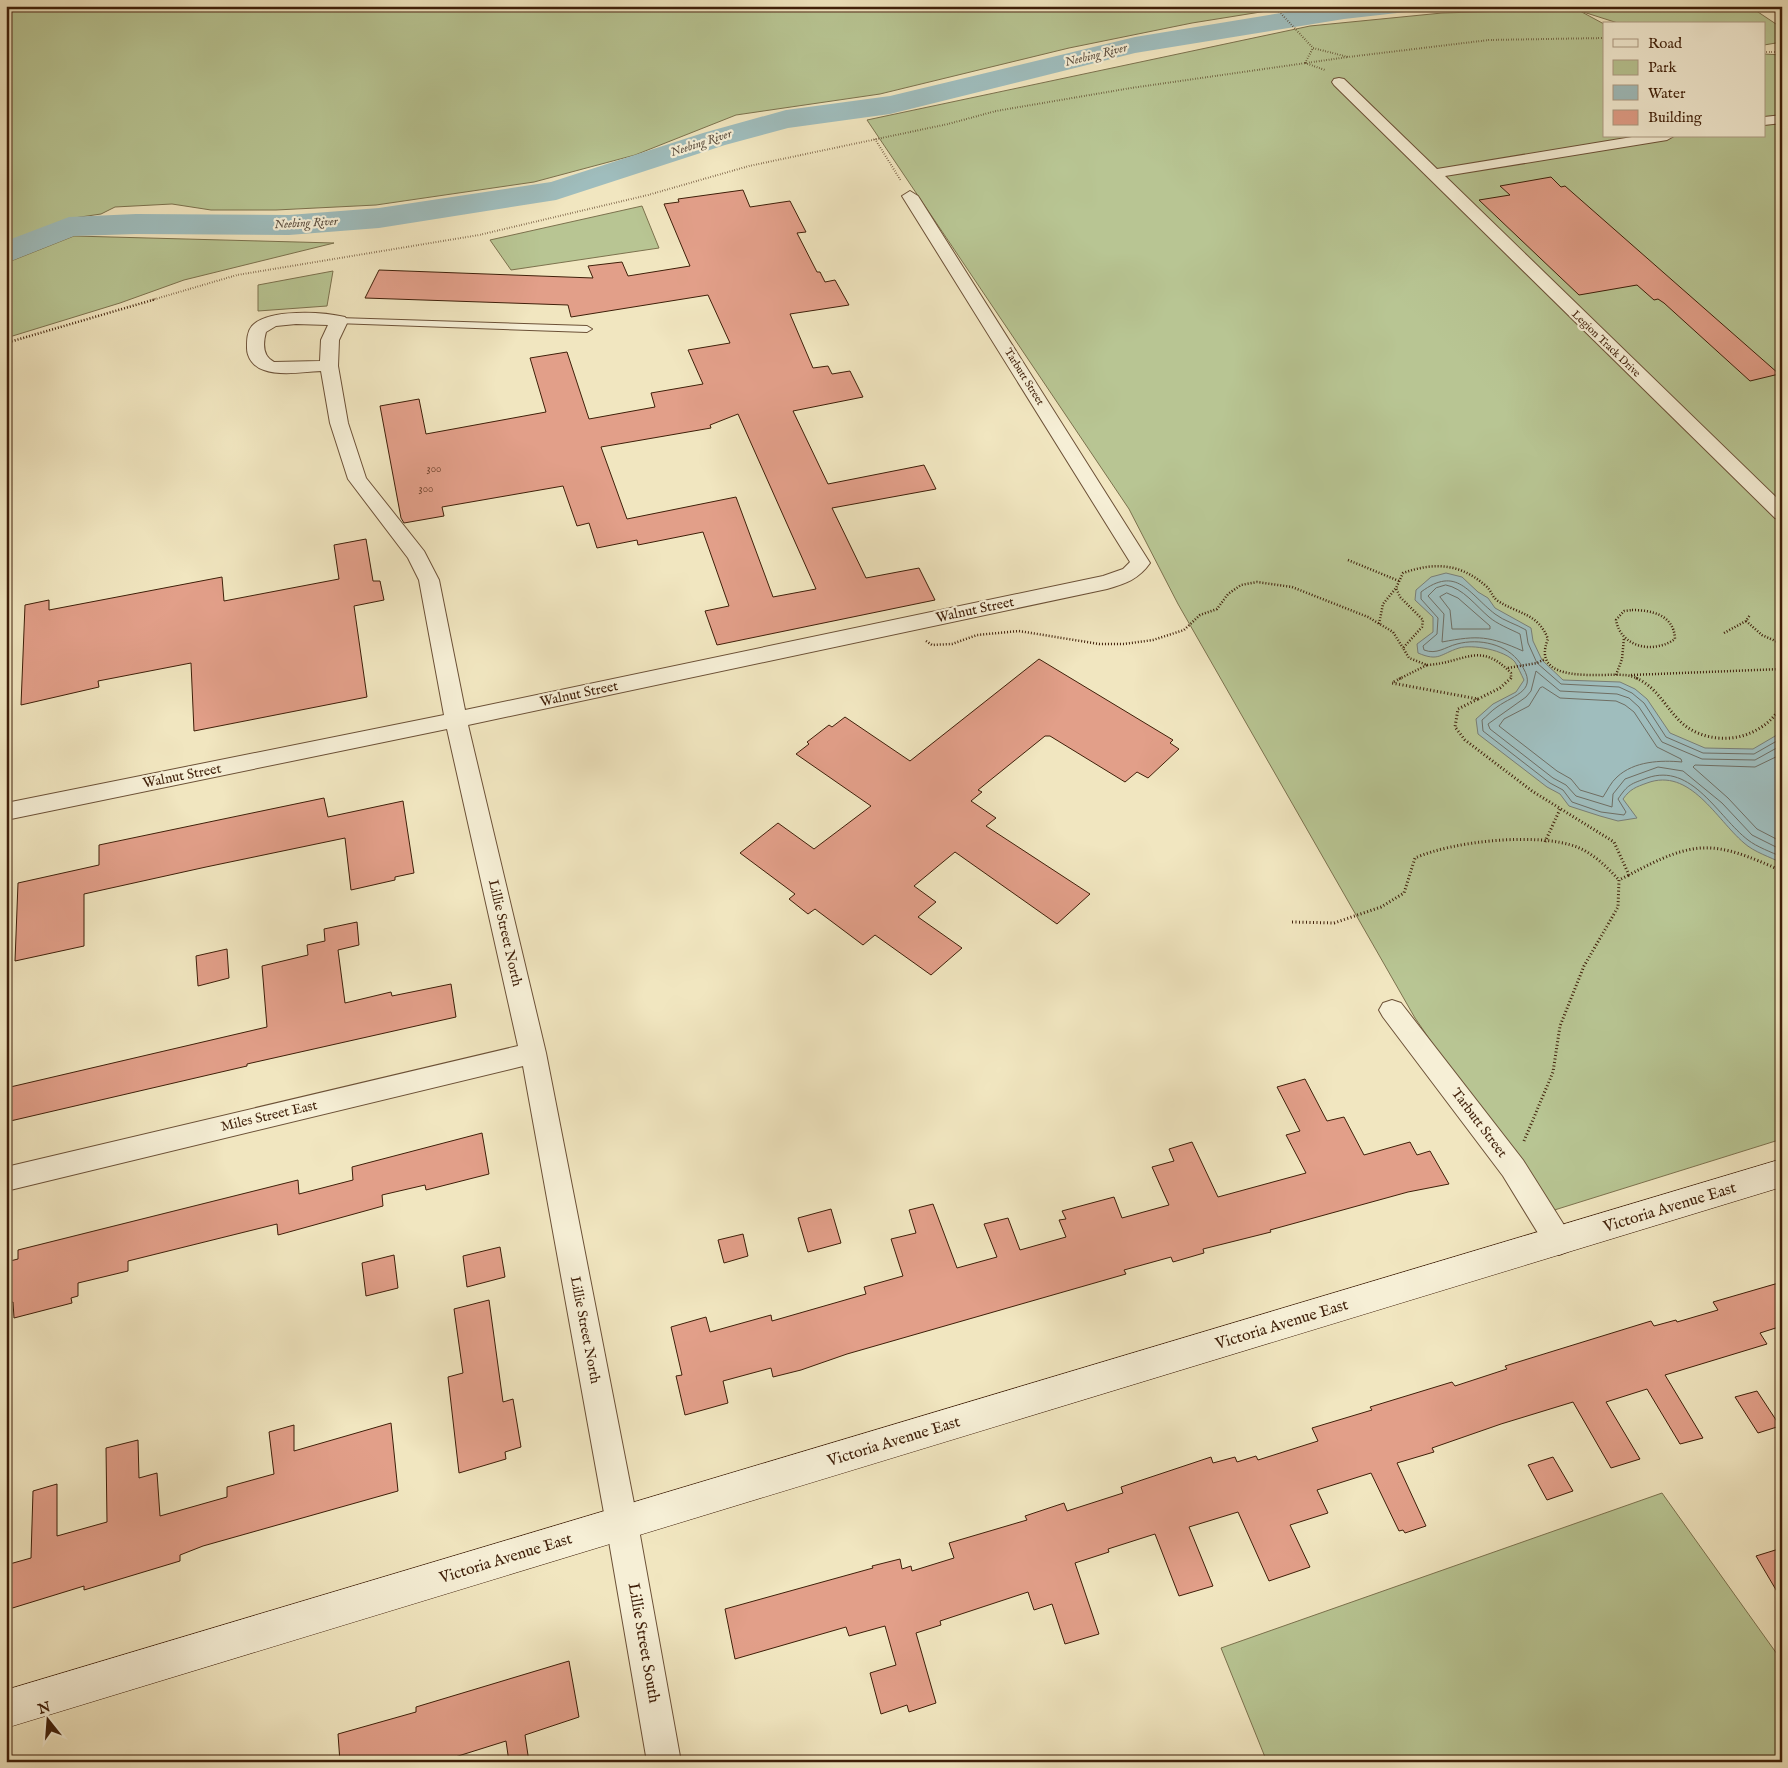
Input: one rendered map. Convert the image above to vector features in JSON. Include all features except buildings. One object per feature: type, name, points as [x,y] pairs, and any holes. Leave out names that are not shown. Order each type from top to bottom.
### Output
[{"type":"street","name":"Legion Track Drive","points":[[1339,82],[1431,174],[1782,514]]},
{"type":"street","points":[[1766,121],[1782,119]]},
{"type":"street","points":[[1431,174],[1655,138]]},
{"type":"street","name":"Tarbutt Street","points":[[910,196],[1137,558]]},
{"type":"street","points":[[329,366],[270,367],[262,363],[256,354],[257,332],[263,325],[277,320],[339,321]]},
{"type":"street","name":"Lillie Street North","points":[[339,321],[330,340],[329,366],[339,424],[357,479],[417,556],[429,580],[456,720],[533,1053],[622,1524]]},
{"type":"street","name":"Walnut Street","points":[[6,812],[456,720],[1107,582],[1130,574],[1140,563],[1137,558]]},
{"type":"street","name":"Tarbutt Street","points":[[1392,1010],[1513,1168],[1559,1242]]},
{"type":"street","name":"Miles Street East","points":[[6,1179],[533,1053]]},
{"type":"street","name":"Victoria Avenue East","points":[[6,1709],[1559,1242],[1782,1173]]},
{"type":"street","name":"Lillie Street South","points":[[622,1524],[664,1762]]},
{"type":"lane","points":[[339,321],[587,329]]},
{"type":"path","points":[[1274,6],[1314,48],[1348,57]]},
{"type":"path","points":[[6,343],[237,275],[479,235],[648,195],[749,166],[948,124],[996,111],[1131,88],[1348,57],[1490,40],[1603,38]]},
{"type":"path","points":[[1304,63],[1314,48]]},
{"type":"path","points":[[1766,52],[1782,52]]},
{"type":"path","points":[[875,139],[910,196]]},
{"type":"path","points":[[1348,560],[1399,581]]},
{"type":"path","points":[[1379,624],[1378,612],[1382,603],[1396,588],[1403,574],[1419,567],[1445,564],[1457,566],[1489,588],[1496,600],[1529,614],[1540,622],[1548,639],[1543,651],[1545,659],[1552,665],[1578,676],[1782,668]]},
{"type":"path","points":[[917,622],[927,643],[932,644],[952,644],[976,635],[1010,631],[1045,634],[1067,640],[1099,644],[1124,644],[1153,640],[1184,630],[1200,615],[1218,609],[1221,602],[1238,585],[1262,581],[1295,587],[1393,632],[1410,660],[1427,665],[1442,665],[1475,653],[1493,658],[1507,668],[1511,674],[1511,680],[1458,709],[1455,727],[1466,740],[1532,791],[1561,807],[1614,842],[1629,875]]},
{"type":"path","points":[[1396,588],[1400,597],[1424,620],[1422,627],[1403,648]]},
{"type":"path","points":[[1616,675],[1622,659],[1624,638],[1616,626],[1616,620],[1624,612],[1632,610],[1650,611],[1659,614],[1674,626],[1676,632],[1675,639],[1671,644],[1654,648],[1633,643],[1624,638]]},
{"type":"path","points":[[1724,633],[1746,621],[1750,615]]},
{"type":"path","points":[[1746,621],[1762,634],[1782,644]]},
{"type":"path","points":[[1507,668],[1537,663],[1545,659]]},
{"type":"path","points":[[1427,665],[1392,684],[1478,699]]},
{"type":"path","points":[[1628,675],[1648,684],[1682,724],[1713,736],[1728,739],[1756,731],[1775,716],[1782,703]]},
{"type":"path","points":[[1545,842],[1561,807]]},
{"type":"path","points":[[1292,922],[1334,923],[1381,907],[1404,892],[1415,858],[1442,847],[1461,843],[1545,842],[1570,844],[1602,861],[1619,880],[1618,907],[1584,966],[1560,1026],[1553,1072],[1513,1168]]},
{"type":"path","points":[[1619,880],[1664,856],[1698,847],[1725,848],[1782,871]]},
{"type":"green space","points":[[6,6],[1298,6],[1192,23],[1069,48],[880,94],[736,115],[635,155],[534,182],[376,205],[276,210],[211,210],[172,204],[115,207],[101,214],[67,219],[69,227],[6,253]]},
{"type":"green space","points":[[1674,6],[1749,6],[1782,28],[1782,42],[1766,45],[1766,22],[1615,22],[1580,11],[1603,23],[1603,138],[1766,138],[1766,54],[1782,55],[1782,1139],[1548,1212],[1415,1018],[1178,604],[1129,509],[867,120],[1310,26],[1442,13]]},
{"type":"green space","points":[[642,206],[659,248],[511,270],[490,240]]},
{"type":"green space","points":[[74,236],[334,243],[184,280],[120,303],[6,338],[6,263]]},
{"type":"green space","points":[[333,271],[327,306],[258,311],[258,285]]},
{"type":"green space","points":[[1662,1493],[1782,1661],[1782,1762],[1267,1762],[1221,1648]]},
{"type":"water","points":[[1446,573],[1462,577],[1478,592],[1488,598],[1495,608],[1531,628],[1533,641],[1542,660],[1563,680],[1620,682],[1635,689],[1647,699],[1670,733],[1705,748],[1753,749],[1782,732],[1782,863],[1748,846],[1701,798],[1676,782],[1662,780],[1647,783],[1628,793],[1623,799],[1637,818],[1618,821],[1569,806],[1560,794],[1547,787],[1478,734],[1476,719],[1493,704],[1516,692],[1524,680],[1515,662],[1496,651],[1465,647],[1435,657],[1418,653],[1417,644],[1433,632],[1433,617],[1415,600],[1416,590],[1431,577]]},
{"type":"waterway","name":"Neebing River","points":[[6,253],[69,227],[136,224],[289,225],[379,218],[556,191],[714,139],[786,119],[890,105],[1135,45],[1344,11],[1397,6]]}]
